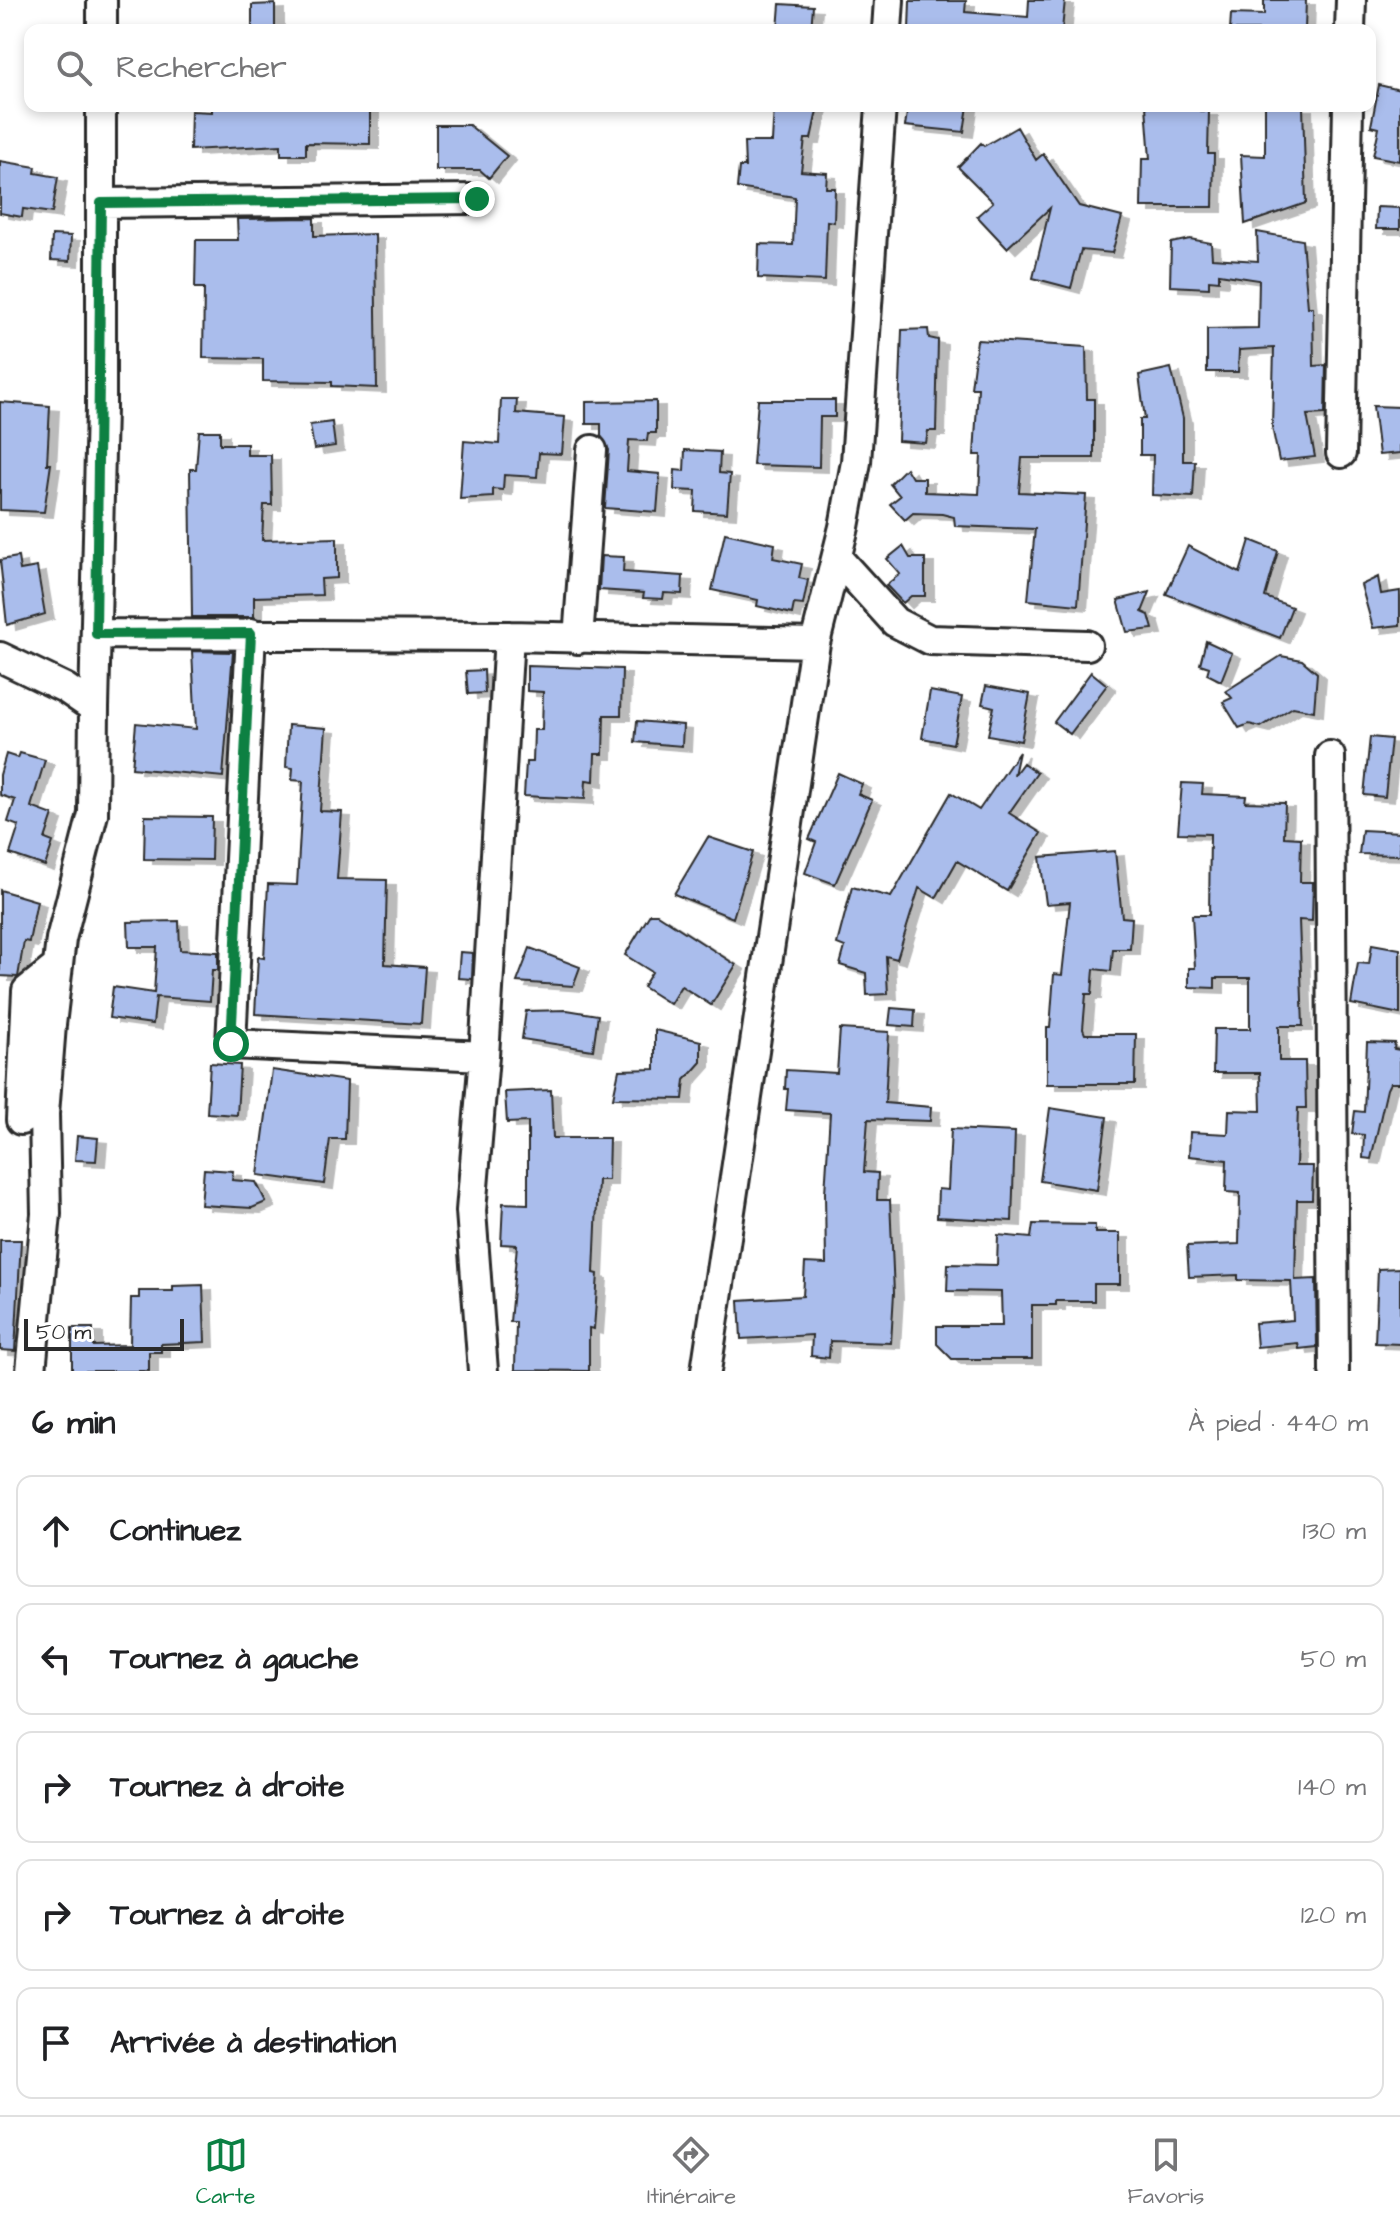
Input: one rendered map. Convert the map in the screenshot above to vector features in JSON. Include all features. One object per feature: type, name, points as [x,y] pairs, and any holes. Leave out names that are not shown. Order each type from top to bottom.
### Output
[{"type":"street","points":[[102,0],[102,24]]},
{"type":"street","points":[[887,24],[889,0]]},
{"type":"street","points":[[1350,24],[1351,0]]},
{"type":"street","points":[[31,1371],[46,1214],[22,1120],[38,1024],[58,966],[61,939],[93,814],[101,112]]},
{"type":"street","points":[[706,1371],[815,643],[837,558],[856,462],[881,112]]},
{"type":"street","points":[[1341,453],[1348,112]]},
{"type":"street","points":[[101,203],[477,199]]},
{"type":"street","points":[[578,639],[592,450]]},
{"type":"street","points":[[837,558],[895,622],[930,640],[1087,645]]},
{"type":"street","points":[[251,633],[231,1044],[484,1056]]},
{"type":"street","points":[[96,634],[509,636],[815,643]]},
{"type":"street","points":[[483,1371],[471,1211],[484,1056],[509,636]]},
{"type":"street","points":[[0,657],[65,688],[94,708]]},
{"type":"street","points":[[1330,756],[1334,1371]]},
{"type":"building","points":[[1029,0],[1065,0],[1063,24],[909,24],[910,1],[966,1],[965,12],[1028,17]]},
{"type":"building","points":[[1264,0],[1306,0],[1305,24],[1230,24],[1231,14],[1264,15]]},
{"type":"building","points":[[275,4],[275,24],[252,24],[252,5]]},
{"type":"building","points":[[780,4],[813,6],[812,24],[778,24]]},
{"type":"building","points":[[1379,85],[1400,90],[1400,161],[1373,156],[1379,128],[1371,126]]},
{"type":"building","points":[[191,112],[370,112],[370,144],[306,143],[306,155],[281,155],[281,145],[190,150]]},
{"type":"building","points":[[774,112],[817,112],[811,139],[805,139],[801,171],[827,173],[826,188],[835,188],[834,222],[827,221],[825,281],[758,278],[759,244],[793,245],[795,197],[737,188],[739,167],[745,167],[744,142],[772,142]]},
{"type":"building","points":[[907,112],[967,112],[964,132],[905,126]]},
{"type":"building","points":[[1146,112],[1209,112],[1208,154],[1214,154],[1213,207],[1141,207],[1142,159],[1150,159]]},
{"type":"building","points":[[1265,112],[1303,112],[1306,203],[1245,224],[1241,155],[1265,156]]},
{"type":"building","points":[[436,125],[469,125],[507,156],[489,178],[480,170],[436,170]]},
{"type":"building","points":[[1017,127],[1036,160],[1043,154],[1079,206],[1122,217],[1112,253],[1081,250],[1071,288],[1033,278],[1050,208],[1007,248],[977,216],[993,202],[958,167],[981,143],[984,146]]},
{"type":"building","points":[[0,161],[36,167],[35,173],[58,177],[52,213],[23,209],[22,217],[0,213]]},
{"type":"building","points":[[1377,207],[1400,208],[1400,229],[1376,229]]},
{"type":"building","points":[[314,218],[314,236],[375,234],[377,388],[332,386],[332,382],[263,381],[263,359],[203,358],[204,288],[195,288],[196,240],[238,240],[237,219]]},
{"type":"building","points":[[1257,232],[1302,240],[1308,307],[1313,307],[1314,366],[1326,365],[1325,414],[1307,415],[1315,457],[1279,461],[1272,427],[1274,348],[1239,350],[1238,372],[1207,372],[1207,329],[1258,328],[1259,280],[1219,274],[1219,281],[1209,280],[1209,288],[1170,286],[1171,243],[1190,239],[1211,243],[1212,258],[1258,261]]},
{"type":"building","points":[[52,235],[71,236],[70,261],[51,260]]},
{"type":"building","points":[[928,329],[929,338],[938,340],[936,431],[928,431],[926,443],[898,441],[902,330]]},
{"type":"building","points":[[977,340],[1086,347],[1087,399],[1094,399],[1094,458],[1022,458],[1019,492],[1086,495],[1078,605],[1028,600],[1035,529],[955,526],[954,517],[942,514],[913,513],[905,520],[890,504],[900,496],[890,484],[906,468],[912,478],[925,478],[925,492],[979,494],[981,455],[974,455],[978,388],[971,388]]},
{"type":"building","points":[[1171,368],[1183,418],[1183,461],[1195,461],[1193,497],[1152,495],[1153,455],[1140,455],[1140,419],[1145,419],[1139,375]]},
{"type":"building","points":[[501,399],[517,399],[516,413],[565,417],[562,454],[539,453],[537,477],[504,475],[503,490],[493,489],[493,497],[460,499],[464,441],[499,444]]},
{"type":"building","points":[[758,400],[835,400],[835,417],[820,417],[819,467],[753,465]]},
{"type":"building","points":[[656,401],[656,433],[648,433],[647,441],[629,440],[627,471],[660,474],[657,512],[605,508],[609,450],[601,436],[601,424],[586,424],[586,402]]},
{"type":"building","points":[[0,402],[50,406],[47,464],[51,464],[44,512],[0,510]]},
{"type":"building","points":[[1373,406],[1400,407],[1400,453],[1379,455]]},
{"type":"building","points":[[332,422],[335,446],[314,449],[310,425]]},
{"type":"building","points":[[199,431],[220,431],[220,444],[247,444],[247,455],[271,455],[272,505],[264,505],[262,540],[337,538],[337,578],[321,579],[322,595],[254,597],[254,617],[192,617],[190,469],[196,469]]},
{"type":"building","points":[[685,450],[720,452],[719,473],[730,474],[727,513],[695,511],[696,491],[674,490],[675,470],[684,471]]},
{"type":"building","points":[[725,533],[775,544],[773,558],[802,564],[799,578],[808,580],[803,605],[794,604],[792,614],[757,606],[758,600],[712,590]]},
{"type":"building","points":[[1250,540],[1278,551],[1265,597],[1292,607],[1280,638],[1166,594],[1188,546],[1240,573]]},
{"type":"building","points":[[903,546],[910,558],[925,558],[925,596],[911,596],[903,603],[886,585],[900,574],[887,559]]},
{"type":"building","points":[[601,556],[624,557],[623,572],[683,576],[682,594],[664,593],[663,599],[643,598],[644,593],[599,590]]},
{"type":"building","points":[[18,557],[20,570],[37,567],[45,614],[7,625],[0,560]]},
{"type":"building","points":[[1378,577],[1381,594],[1400,591],[1400,625],[1373,628],[1361,585]]},
{"type":"building","points":[[1150,592],[1142,612],[1149,615],[1153,629],[1127,632],[1118,600]]},
{"type":"building","points":[[1206,641],[1232,653],[1221,681],[1207,674],[1209,667],[1200,664]]},
{"type":"building","points":[[192,651],[233,652],[223,777],[132,768],[136,723],[196,729]]},
{"type":"building","points":[[1281,656],[1302,660],[1317,673],[1314,711],[1293,707],[1261,727],[1249,724],[1239,728],[1223,702],[1232,698],[1226,691]]},
{"type":"building","points":[[527,666],[622,669],[621,715],[604,715],[603,754],[595,754],[594,781],[586,780],[585,799],[524,796],[526,762],[533,762],[534,730],[542,730],[543,692],[527,691]]},
{"type":"building","points":[[484,670],[485,693],[468,694],[466,671]]},
{"type":"building","points":[[1091,672],[1107,685],[1070,734],[1054,722]]},
{"type":"building","points":[[986,686],[1030,694],[1021,741],[988,735],[994,707],[982,704]]},
{"type":"building","points":[[930,691],[962,697],[953,744],[922,738]]},
{"type":"building","points":[[637,721],[683,725],[682,746],[635,742]]},
{"type":"building","points":[[288,725],[326,728],[320,811],[342,812],[337,879],[387,880],[385,964],[425,967],[421,1024],[255,1014],[258,957],[264,958],[268,884],[297,885],[303,781],[292,780],[293,768],[286,767]]},
{"type":"building","points":[[1370,737],[1391,739],[1385,797],[1364,795]]},
{"type":"building","points":[[1019,752],[1014,775],[1023,763],[1037,773],[1009,813],[1041,833],[1007,891],[957,861],[936,898],[919,888],[897,959],[886,956],[888,994],[867,995],[866,973],[840,965],[845,947],[837,944],[852,887],[891,897],[951,793],[979,810]]},
{"type":"building","points":[[20,753],[45,760],[31,807],[53,815],[45,839],[53,842],[45,866],[10,854],[19,826],[8,822],[15,800],[0,795],[0,775],[6,754],[18,758]]},
{"type":"building","points":[[838,773],[862,784],[858,794],[872,800],[835,884],[805,873],[816,842],[809,839]]},
{"type":"building","points":[[1182,783],[1203,784],[1202,794],[1246,796],[1245,802],[1285,803],[1284,837],[1301,838],[1300,882],[1313,882],[1312,921],[1299,920],[1303,1026],[1279,1026],[1279,1061],[1305,1061],[1306,1108],[1298,1108],[1296,1166],[1313,1166],[1312,1200],[1297,1200],[1295,1280],[1316,1279],[1317,1347],[1299,1349],[1298,1343],[1257,1347],[1255,1323],[1293,1320],[1291,1281],[1238,1280],[1238,1275],[1189,1277],[1187,1246],[1239,1244],[1240,1193],[1226,1192],[1227,1160],[1189,1156],[1190,1132],[1228,1134],[1229,1110],[1261,1111],[1260,1073],[1213,1073],[1214,1029],[1250,1029],[1250,978],[1215,978],[1215,988],[1189,987],[1189,968],[1195,968],[1192,915],[1209,915],[1210,834],[1178,833]]},
{"type":"building","points":[[145,816],[212,817],[211,860],[144,859]]},
{"type":"building","points":[[1362,830],[1400,832],[1400,855],[1359,854]]},
{"type":"building","points":[[708,837],[753,852],[733,918],[674,894]]},
{"type":"building","points":[[1115,851],[1122,917],[1132,918],[1130,949],[1113,949],[1111,971],[1094,969],[1092,994],[1086,994],[1083,1029],[1085,1034],[1136,1034],[1135,1084],[1047,1084],[1047,1028],[1050,1028],[1054,974],[1062,975],[1070,902],[1046,904],[1040,857]]},
{"type":"building","points":[[0,890],[37,901],[29,942],[24,941],[18,977],[0,976]]},
{"type":"building","points":[[650,914],[657,914],[736,965],[711,1005],[681,986],[670,1004],[643,987],[652,972],[625,955]]},
{"type":"building","points":[[179,921],[180,950],[218,952],[218,970],[212,970],[210,1001],[156,997],[153,1024],[109,1018],[113,987],[154,993],[157,947],[129,947],[128,922]]},
{"type":"building","points":[[1372,944],[1400,949],[1400,1014],[1351,1004],[1358,963],[1369,964]]},
{"type":"building","points":[[530,948],[580,967],[573,986],[517,982]]},
{"type":"building","points":[[460,952],[473,953],[472,979],[458,978]]},
{"type":"building","points":[[891,1008],[915,1010],[914,1027],[889,1025]]},
{"type":"building","points":[[567,1010],[598,1015],[593,1050],[522,1039],[526,1011]]},
{"type":"building","points":[[840,1029],[889,1032],[885,1103],[931,1107],[930,1121],[868,1119],[864,1172],[878,1173],[877,1200],[890,1200],[894,1293],[891,1343],[830,1341],[829,1358],[811,1356],[812,1335],[741,1339],[739,1300],[803,1296],[805,1263],[826,1264],[825,1193],[830,1113],[786,1110],[786,1070],[837,1073]]},
{"type":"building","points":[[655,1030],[701,1041],[701,1062],[685,1080],[683,1099],[613,1098],[619,1070],[655,1069]]},
{"type":"building","points":[[1367,1042],[1395,1043],[1394,1049],[1400,1050],[1400,1083],[1390,1083],[1387,1089],[1371,1159],[1363,1158],[1364,1135],[1352,1134],[1355,1111],[1364,1112]]},
{"type":"building","points":[[210,1063],[240,1065],[237,1115],[207,1113]]},
{"type":"building","points":[[272,1070],[347,1081],[345,1139],[330,1139],[324,1184],[258,1175]]},
{"type":"building","points":[[551,1090],[553,1138],[609,1138],[608,1180],[598,1180],[594,1273],[598,1274],[594,1329],[589,1328],[589,1371],[515,1370],[516,1322],[510,1322],[517,1245],[501,1244],[503,1203],[528,1204],[528,1122],[507,1123],[505,1092]]},
{"type":"building","points":[[1050,1108],[1107,1117],[1097,1190],[1040,1181]]},
{"type":"building","points":[[951,1129],[1015,1132],[1012,1221],[937,1217],[938,1189],[948,1190]]},
{"type":"building","points":[[77,1136],[98,1138],[96,1161],[75,1160]]},
{"type":"building","points":[[204,1169],[233,1171],[232,1180],[256,1182],[266,1202],[252,1208],[201,1205]]},
{"type":"building","points":[[1033,1224],[1095,1225],[1095,1233],[1120,1233],[1120,1284],[1094,1284],[1094,1301],[1056,1301],[1056,1305],[1032,1305],[1032,1359],[952,1359],[937,1344],[937,1326],[1002,1326],[1001,1292],[947,1291],[948,1264],[997,1265],[998,1235],[1031,1238]]},
{"type":"building","points":[[0,1240],[21,1240],[15,1351],[0,1350]]},
{"type":"building","points":[[1400,1268],[1400,1344],[1375,1343],[1378,1269]]},
{"type":"building","points":[[203,1285],[205,1342],[161,1344],[161,1352],[149,1352],[149,1371],[72,1371],[72,1328],[93,1328],[93,1346],[130,1345],[131,1298],[139,1298],[139,1291],[173,1291],[173,1286]]},
{"type":"route","points":[[231,1044],[239,819],[251,633],[96,634],[101,203],[477,199]]}]
